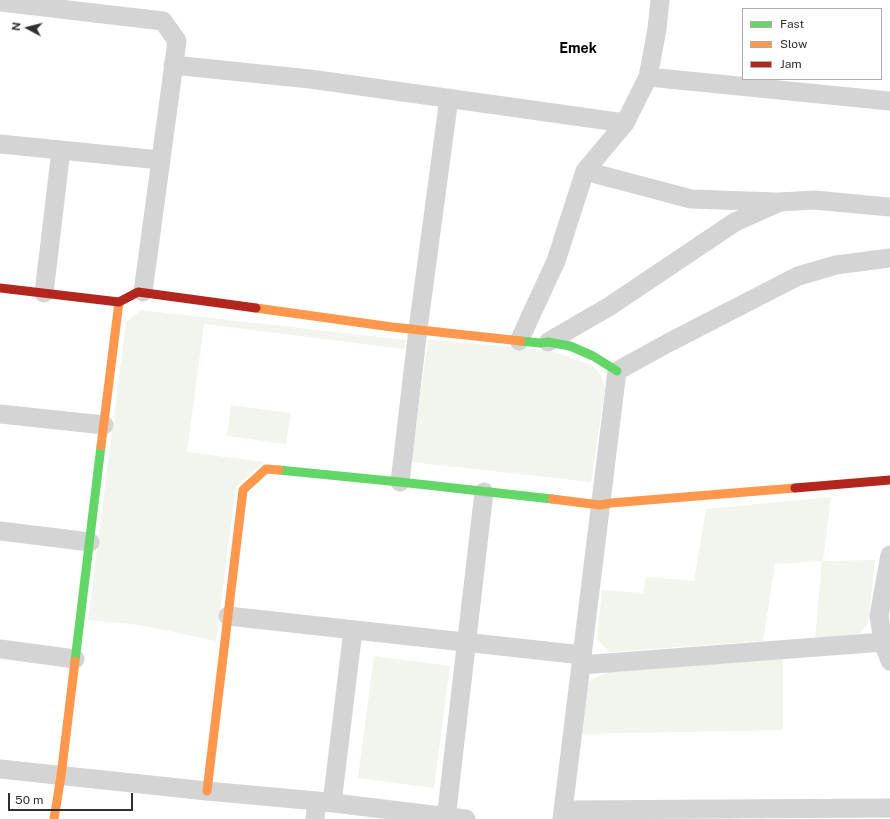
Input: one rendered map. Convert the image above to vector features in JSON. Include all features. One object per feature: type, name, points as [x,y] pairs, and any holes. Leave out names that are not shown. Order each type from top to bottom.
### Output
[{"type":"street","points":[[519,341],[556,261],[585,171],[624,122],[648,78],[657,29],[660,0]]},
{"type":"street","points":[[0,2],[163,21],[177,41],[142,292]]},
{"type":"street","points":[[173,65],[310,79],[624,122]]},
{"type":"street","points":[[648,78],[890,101]]},
{"type":"street","points":[[400,482],[418,329],[449,98]]},
{"type":"street","points":[[0,144],[160,160]]},
{"type":"street","points":[[44,293],[61,150]]},
{"type":"street","points":[[585,171],[691,198],[780,202],[814,200],[890,207]]},
{"type":"street","points":[[548,342],[610,306],[735,222],[780,202]]},
{"type":"street","points":[[616,371],[798,276],[836,265],[890,258]]},
{"type":"street","points":[[0,288],[119,302],[138,292],[142,292],[392,327],[519,341],[540,343],[548,342],[570,346],[593,356],[616,371]]},
{"type":"street","points":[[54,819],[61,776],[119,302]]},
{"type":"street","points":[[616,371],[563,814],[888,810]]},
{"type":"street","points":[[0,414],[104,425]]},
{"type":"street","points":[[207,791],[243,490],[266,469],[400,482],[600,505],[890,480]]},
{"type":"street","points":[[446,817],[484,492]]},
{"type":"street","points":[[0,531],[90,542]]},
{"type":"street","points":[[890,555],[879,616],[883,642],[890,661]]},
{"type":"street","points":[[228,616],[466,642],[582,660],[883,642]]},
{"type":"street","points":[[321,808],[353,630]]},
{"type":"street","points":[[0,648],[75,658]]},
{"type":"street","points":[[0,769],[207,791],[321,808],[466,819]]},
{"type":"shaded area","points":[[141,310],[406,340],[404,349],[204,324],[187,452],[264,462],[236,487],[216,641],[140,625],[88,620],[126,322]]},
{"type":"shaded area","points":[[428,339],[552,351],[592,365],[601,375],[605,388],[591,482],[411,462]]},
{"type":"shaded area","points":[[231,405],[291,413],[286,444],[227,436]]},
{"type":"shaded area","points":[[831,497],[823,561],[875,560],[868,624],[859,634],[815,638],[822,561],[775,564],[763,641],[610,652],[597,639],[602,590],[643,593],[646,577],[694,581],[706,509]]},
{"type":"shaded area","points":[[374,656],[450,666],[434,788],[358,778]]},
{"type":"shaded area","points":[[783,658],[783,730],[581,734],[588,682],[611,670]]},
{"type":"traffic: fast","points":[[521,341],[540,343],[548,342],[570,346],[593,356],[617,371]]},
{"type":"traffic: fast","points":[[75,661],[101,446]]},
{"type":"traffic: fast","points":[[279,470],[552,499]]},
{"type":"traffic: slow","points":[[101,446],[119,302]]},
{"type":"traffic: slow","points":[[256,308],[392,327],[521,341]]},
{"type":"traffic: slow","points":[[207,791],[243,490],[266,469],[279,470]]},
{"type":"traffic: slow","points":[[552,499],[600,505],[795,488]]},
{"type":"traffic: slow","points":[[54,819],[61,776],[75,661]]},
{"type":"traffic: jam","points":[[0,288],[119,302],[138,292],[256,308]]},
{"type":"traffic: jam","points":[[795,488],[890,480]]},
{"type":"district","name":"Emek","points":[[578,49]]}]
